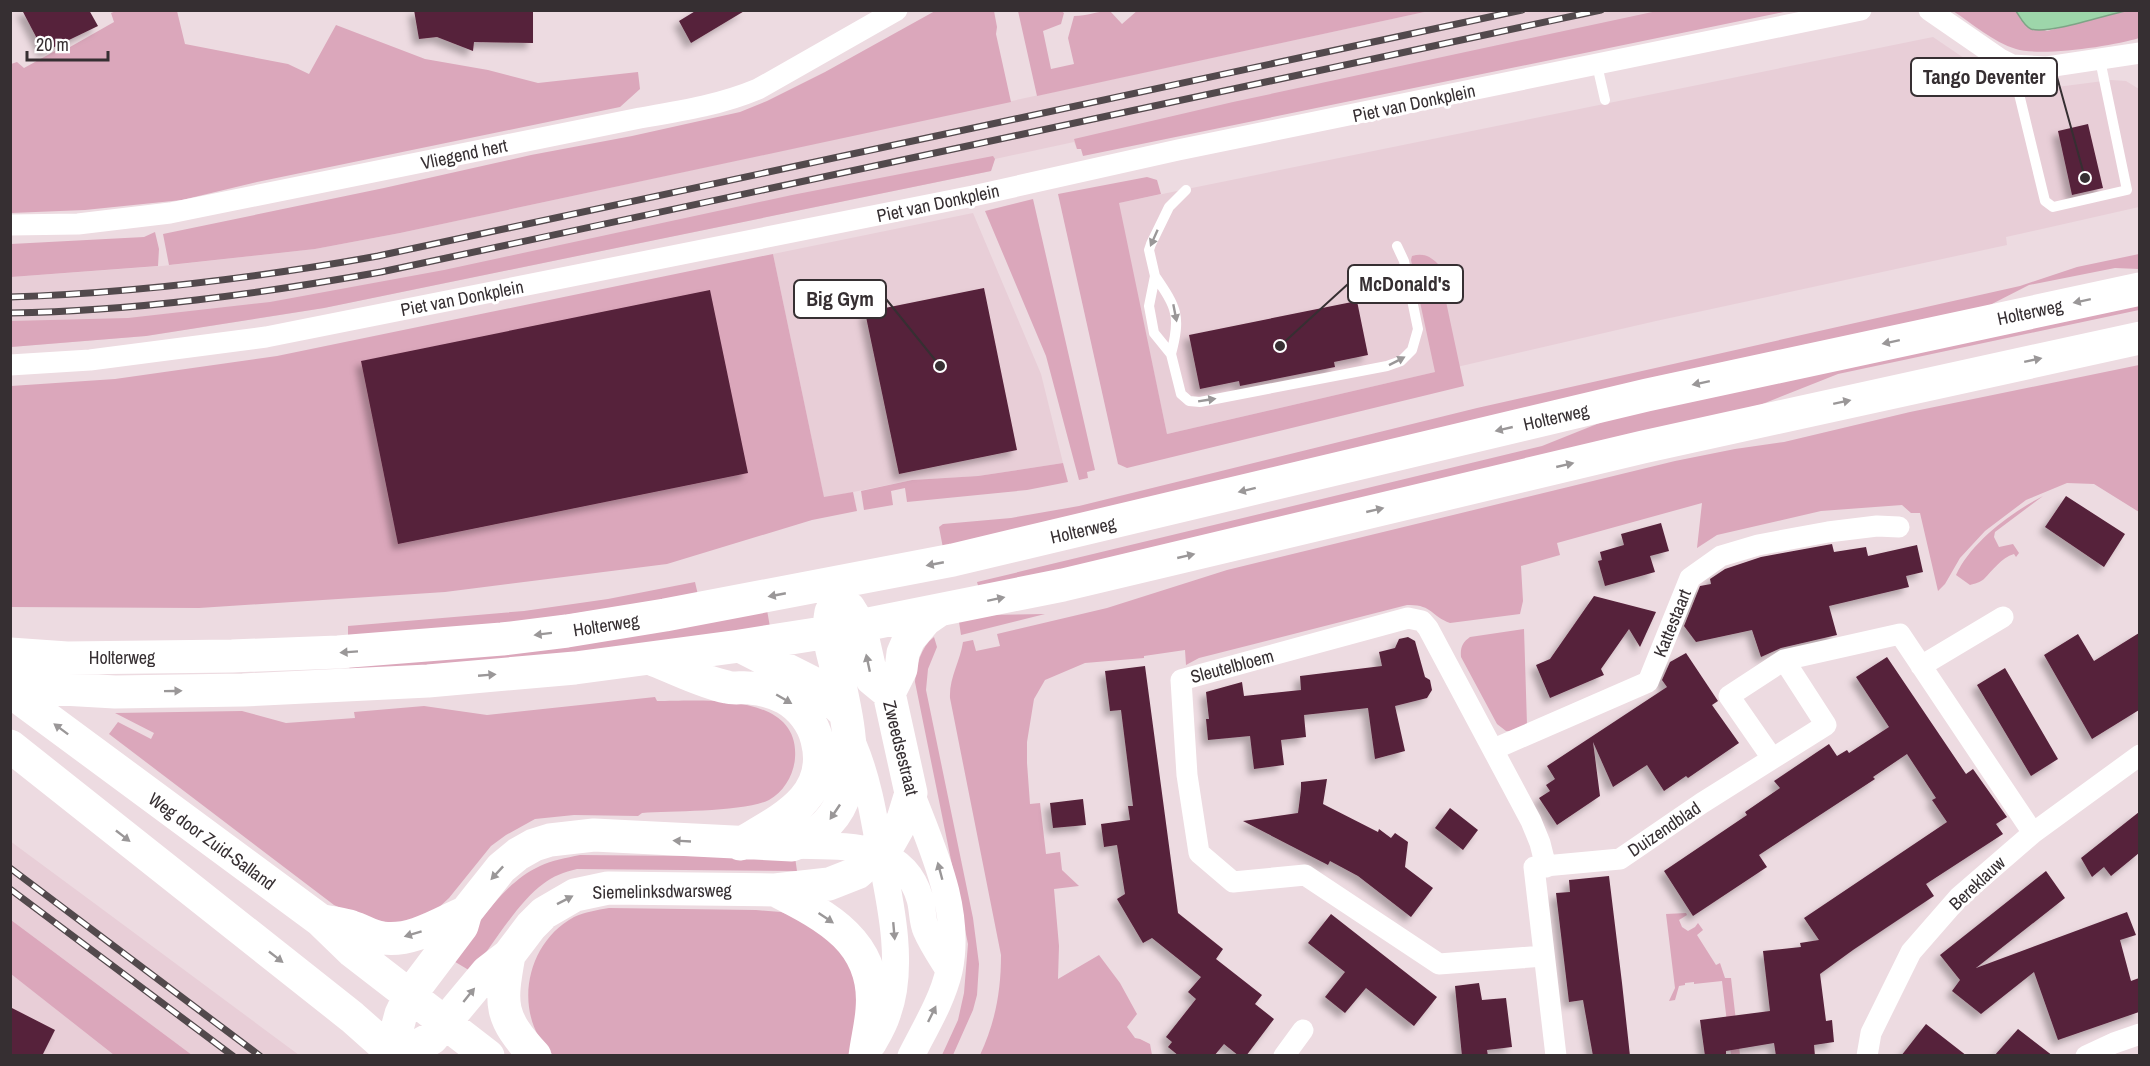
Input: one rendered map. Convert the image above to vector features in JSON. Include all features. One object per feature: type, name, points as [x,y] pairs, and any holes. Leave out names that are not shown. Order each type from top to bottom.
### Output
[{"type":"main road","name":"Holterweg","points":[[10,654],[67,658],[338,652],[438,646],[567,631],[664,615],[953,560],[1647,395],[2139,289]]},
{"type":"main road","name":"Holterweg","points":[[10,686],[115,692],[243,690],[428,681],[575,668],[740,646],[844,629],[1063,585],[1742,424],[2139,338]]},
{"type":"main road","name":"Zweedsestraat","points":[[792,845],[813,836],[828,822],[838,809],[849,782],[844,629],[834,583]]},
{"type":"main road","points":[[889,693],[901,669],[903,653],[909,639],[925,620],[938,611]]},
{"type":"main road","name":"Zweedsestraat","points":[[844,629],[872,679],[889,693],[911,793]]},
{"type":"main road","points":[[740,646],[815,684],[848,724]]},
{"type":"main road","points":[[650,658],[728,688],[750,688],[772,692],[786,698],[808,720],[815,733],[819,765],[811,790],[793,812],[740,844]]},
{"type":"main road","name":"Weg door Zuid-Salland","points":[[10,691],[320,920],[352,951],[488,1056]]},
{"type":"main road","points":[[10,746],[352,1017],[394,1053]]},
{"type":"main road","name":"Siemelinksdwarsweg","points":[[394,1053],[414,1048],[432,1038],[488,972],[509,955],[544,913],[575,895],[608,888],[775,890],[829,884],[856,873],[880,853],[903,819],[911,793]]},
{"type":"main road","points":[[394,1053],[401,1014],[410,995],[462,926],[466,912],[501,868],[518,854],[550,840],[594,836],[792,845]]},
{"type":"main road","points":[[775,890],[834,923],[861,955],[872,989],[872,1010],[866,1056]]},
{"type":"main road","points":[[320,920],[354,927],[383,938],[401,938],[421,932],[466,912]]},
{"type":"main road","points":[[509,955],[503,994],[504,1008],[514,1033],[535,1056]]},
{"type":"street","name":"Vliegend hert","points":[[10,225],[78,224],[170,213],[706,107],[758,89],[897,10]]},
{"type":"street","name":"Piet van Donkplein","points":[[10,365],[90,360],[266,337],[1011,187],[1861,10]]},
{"type":"street","points":[[1929,10],[2012,65],[2047,67],[2139,53]]},
{"type":"street","name":"Kattestaart","points":[[1494,749],[1648,682],[1690,578],[1721,556],[1758,545],[1828,532],[1876,526],[1899,527]]},
{"type":"street","points":[[1921,666],[2003,617]]},
{"type":"street","name":"Sleutelbloem","points":[[1544,956],[1439,964],[1305,875],[1233,882],[1199,853],[1187,775],[1181,680],[1408,618],[1422,621],[1494,749],[1531,821],[1545,867]]},
{"type":"street","points":[[1772,758],[1729,696],[1784,660],[1900,634],[2033,833]]},
{"type":"street","name":"Duizendblad","points":[[1545,867],[1620,859],[1826,724],[1784,660]]},
{"type":"street","name":"Zweedsestraat","points":[[848,724],[867,783],[893,924],[894,972],[888,1014],[866,1056]]},
{"type":"street","name":"Bereklauw","points":[[1867,1056],[1871,1033],[1911,952],[1959,897],[2033,833],[2139,754]]},
{"type":"street","name":"Zweedsestraat","points":[[911,793],[940,868],[952,927],[949,970],[934,1011],[911,1056]]},
{"type":"street","points":[[792,845],[862,848],[880,853],[904,870],[913,882],[920,898],[925,929],[949,970]]},
{"type":"street","points":[[1545,867],[1534,867],[1556,1056]]},
{"type":"street","points":[[1284,1056],[1303,1030]]},
{"type":"street","points":[[2086,1056],[2139,1034]]},
{"type":"lane","points":[[2012,65],[2045,201],[2053,207],[2127,189],[2100,60]]},
{"type":"lane","points":[[1597,65],[1605,100]]},
{"type":"lane","points":[[1171,354],[1178,328],[1173,301],[1155,276],[1149,250],[1169,207],[1186,190]]},
{"type":"lane","points":[[1155,276],[1149,306],[1154,333],[1171,354],[1179,391],[1186,399],[1196,402],[1401,361],[1412,350],[1418,330],[1404,261],[1397,246]]},
{"type":"shaded area","points":[[1060,10],[1064,13],[1061,24],[1043,31],[1051,69],[1074,64],[1068,38],[1074,16],[1110,11],[1122,24],[1138,10],[1429,11],[1037,96],[1018,11]]},
{"type":"shaded area","points":[[116,11],[177,11],[185,44],[288,64],[309,74],[336,25],[425,59],[488,70],[538,83],[638,72],[640,89],[620,107],[257,182],[182,200],[85,210],[11,213],[11,64],[17,62],[24,68],[66,45],[70,47],[114,22],[111,13]]},
{"type":"shaded area","points":[[935,11],[994,11],[996,34],[1011,102],[400,233],[315,249],[169,265],[163,234],[740,112],[825,72]]},
{"type":"shaded area","points":[[1429,11],[1757,11],[1077,149],[1074,142],[995,159],[991,171],[324,308],[146,336],[11,347],[11,277],[162,266],[315,249],[400,233]]},
{"type":"shaded area","points":[[1657,11],[1789,11],[1083,156],[1081,149],[1077,149],[1074,139],[1233,102]]},
{"type":"shaded area","points":[[1953,11],[2016,11],[2021,20],[2047,31],[2125,11],[2139,11],[2139,38],[2078,50],[2027,51],[1999,42]]},
{"type":"shaded area","points":[[2016,11],[2125,11],[2063,27],[2039,30],[2026,26]]},
{"type":"shaded area","points":[[1933,37],[1983,71],[2022,87],[2057,87],[2111,80],[2126,81],[2139,89],[2139,207],[2006,237],[2007,245],[1656,321],[1167,434],[1118,203]]},
{"type":"shaded area","points":[[993,156],[995,159],[991,171],[324,308],[146,336],[11,347],[11,321],[128,318],[270,302],[444,270],[792,195]]},
{"type":"shaded area","points":[[1147,177],[1157,180],[1161,194],[1119,203],[1167,434],[1435,372],[1411,260],[1412,256],[1416,255],[1426,256],[1438,264],[1464,386],[1127,468],[1118,464],[1058,194]]},
{"type":"shaded area","points":[[1033,199],[1095,470],[1087,472],[1088,478],[1079,480],[1046,356],[985,211]]},
{"type":"shaded area","points":[[973,213],[1041,374],[1063,463],[978,476],[912,480],[824,498],[773,254]]},
{"type":"shaded area","points":[[155,232],[159,249],[158,266],[11,277],[11,244],[144,237]]},
{"type":"shaded area","points":[[773,254],[824,497],[853,492],[857,511],[812,520],[667,564],[445,592],[199,608],[11,607],[11,386],[115,379],[277,356]]},
{"type":"shaded area","points":[[2139,254],[2139,269],[2115,268],[2029,285],[1986,307],[943,548],[939,527],[943,524],[1011,518],[1079,506],[1477,408],[2020,286],[2077,267]]},
{"type":"shaded area","points":[[2139,303],[2139,310],[1838,374],[1760,405],[979,589],[977,582],[1542,446],[1612,418]]},
{"type":"shaded area","points":[[2139,365],[2139,512],[2094,484],[2067,483],[2026,500],[1985,531],[1960,558],[1945,584],[1938,591],[1920,513],[1911,513],[1902,505],[1821,511],[1717,535],[1697,548],[1702,503],[1557,543],[1560,555],[1521,566],[1523,601],[1520,614],[1450,623],[1427,608],[1407,605],[1199,658],[1186,665],[1185,650],[1144,656],[1144,658],[1085,663],[1045,680],[1034,699],[1027,742],[1030,804],[1040,803],[1046,854],[1060,852],[1062,870],[1079,886],[1054,889],[1059,946],[1058,979],[1099,955],[1120,983],[1137,1014],[1127,1027],[1135,1038],[1150,1044],[1152,1055],[980,1055],[990,1031],[996,1007],[1001,955],[950,698],[951,684],[963,642],[973,640],[976,651],[1000,646],[997,634],[1107,608],[1227,570],[1675,461],[1784,442],[1910,412]]},
{"type":"shaded area","points":[[1063,463],[1068,482],[1027,490],[907,502],[905,488],[891,491],[893,505],[864,510],[861,491],[912,480],[978,476]]},
{"type":"shaded area","points":[[2043,496],[1995,532],[1994,537],[1999,547],[2013,544],[2019,553],[2016,557],[2014,554],[2005,558],[1983,580],[1970,585],[1956,575],[1972,551],[1994,529],[2018,510]]},
{"type":"shaded area","points":[[695,582],[698,595],[525,621],[348,637],[348,626],[524,611],[608,599]]},
{"type":"shaded area","points":[[767,610],[770,627],[567,654],[350,671],[349,666]]},
{"type":"shaded area","points":[[1045,614],[961,635],[959,622],[984,615]]},
{"type":"shaded area","points":[[1524,629],[1527,725],[1518,732],[1506,731],[1497,724],[1461,657],[1461,650],[1470,637]]},
{"type":"shaded area","points":[[934,637],[937,647],[928,669],[926,690],[973,918],[979,964],[977,995],[973,1010],[953,1055],[942,1055],[958,1020],[964,993],[968,944],[915,682],[920,657],[929,641]]},
{"type":"shaded area","points":[[655,697],[657,701],[697,700],[744,704],[765,711],[782,721],[792,736],[795,758],[793,770],[787,782],[769,800],[743,807],[642,813],[638,816],[574,815],[535,819],[491,846],[449,898],[435,911],[422,919],[379,926],[334,905],[109,734],[118,722],[151,739],[154,733],[115,713],[242,711],[286,723],[355,718],[354,712],[424,706],[487,715]]},
{"type":"shaded area","points":[[10,841],[299,1055],[192,1055],[11,920]]},
{"type":"shaded area","points":[[580,855],[795,857],[797,871],[572,870],[543,884],[524,902],[472,972],[452,960],[491,907],[513,884],[545,864]]},
{"type":"shaded area","points":[[609,908],[756,910],[781,912],[812,923],[847,957],[861,995],[850,1055],[553,1055],[540,1039],[532,1021],[528,1001],[529,982],[535,962],[544,944],[557,929],[578,915]]},
{"type":"shaded area","points":[[1686,913],[1687,915],[1679,920],[1682,927],[1688,931],[1698,923],[1703,930],[1697,935],[1716,965],[1720,963],[1725,978],[1731,978],[1740,1055],[1731,1055],[1722,981],[1685,983],[1679,986],[1675,1000],[1669,1001],[1675,988],[1666,914]]},
{"type":"shaded area","points":[[11,920],[192,1055],[114,1055],[11,974]]},
{"type":"shaded area","points":[[11,974],[114,1055],[11,1055]]},
{"type":"building","points":[[22,10],[89,10],[98,26],[44,52]]},
{"type":"building","points":[[414,10],[533,10],[533,43],[474,42],[473,51],[437,37],[419,39]]},
{"type":"building","points":[[697,10],[746,10],[691,43],[679,21]]},
{"type":"building","points":[[2088,124],[2103,188],[2072,195],[2058,131]]},
{"type":"building","points":[[984,288],[1017,450],[899,474],[865,312]]},
{"type":"building","points":[[710,290],[748,473],[398,544],[361,361]]},
{"type":"building","points":[[1357,301],[1368,355],[1334,362],[1335,367],[1240,386],[1239,381],[1200,389],[1189,335]]},
{"type":"building","points":[[2066,496],[2125,534],[2104,567],[2045,527]]},
{"type":"building","points":[[1661,523],[1669,551],[1650,556],[1655,572],[1605,586],[1598,561],[1602,560],[1600,552],[1624,545],[1621,534]]},
{"type":"building","points":[[1832,544],[1834,552],[1866,547],[1868,556],[1917,545],[1923,572],[1906,576],[1909,587],[1829,606],[1837,635],[1781,648],[1761,657],[1752,630],[1696,642],[1684,626],[1700,586],[1711,584],[1710,579],[1725,569],[1761,557]]},
{"type":"building","points":[[1594,596],[1656,612],[1640,647],[1629,629],[1601,669],[1604,675],[1550,698],[1536,665],[1550,659]]},
{"type":"building","points":[[2139,633],[2139,710],[2092,739],[2044,655],[2078,634],[2094,661]]},
{"type":"building","points":[[1408,637],[1415,641],[1425,677],[1430,680],[1432,690],[1427,698],[1395,706],[1405,751],[1375,759],[1368,708],[1304,715],[1306,737],[1281,740],[1284,765],[1254,769],[1250,736],[1208,740],[1206,719],[1209,719],[1206,692],[1242,682],[1244,696],[1301,690],[1300,676],[1382,666],[1379,652],[1395,648],[1399,639]]},
{"type":"building","points":[[1686,653],[1718,701],[1712,705],[1739,743],[1688,778],[1686,776],[1664,791],[1647,765],[1613,787],[1593,742],[1600,796],[1557,825],[1539,798],[1550,791],[1546,785],[1555,779],[1547,766],[1667,687],[1662,680],[1670,662]]},
{"type":"building","points":[[1887,657],[1966,774],[1973,769],[2007,817],[1996,824],[2003,834],[1926,884],[1934,896],[1820,974],[1826,1021],[1832,1020],[1834,1042],[1814,1045],[1815,1056],[1776,1056],[1774,1043],[1726,1051],[1726,1056],[1705,1056],[1700,1020],[1770,1011],[1763,951],[1801,947],[1800,943],[1819,940],[1804,918],[1947,822],[1932,800],[1936,798],[1907,754],[1873,777],[1875,779],[1759,855],[1767,867],[1693,916],[1664,871],[1747,815],[1745,812],[1780,788],[1774,781],[1829,744],[1837,756],[1847,750],[1849,753],[1889,727],[1856,677]]},
{"type":"building","points":[[1145,666],[1178,913],[1223,949],[1216,959],[1262,995],[1255,1004],[1274,1019],[1246,1056],[1239,1056],[1224,1044],[1214,1056],[1179,1056],[1168,1047],[1172,1042],[1166,1037],[1196,999],[1188,992],[1201,977],[1152,938],[1143,943],[1117,899],[1125,894],[1117,845],[1104,847],[1101,824],[1130,820],[1128,806],[1133,806],[1121,710],[1110,711],[1105,671]]},
{"type":"building","points":[[2005,668],[2058,759],[2031,776],[1977,685]]},
{"type":"building","points":[[1327,779],[1323,804],[1378,832],[1379,829],[1391,838],[1395,833],[1408,842],[1405,867],[1433,888],[1411,917],[1358,876],[1330,861],[1328,865],[1243,821],[1298,813],[1301,782]]},
{"type":"building","points":[[1083,799],[1086,825],[1053,828],[1050,803]]},
{"type":"building","points":[[1450,808],[1478,830],[1463,850],[1435,828]]},
{"type":"building","points":[[2139,812],[2139,853],[2111,876],[2104,867],[2092,877],[2081,858]]},
{"type":"building","points":[[2046,871],[2065,898],[1976,968],[2127,912],[2136,935],[2120,940],[2131,981],[2139,978],[2139,1012],[2058,1040],[2034,972],[1981,1014],[1952,991],[1960,980],[1940,955]]},
{"type":"building","points":[[1609,876],[1630,1056],[1593,1056],[1583,1000],[1569,1002],[1556,893],[1570,892],[1569,880]]},
{"type":"building","points":[[1331,914],[1437,997],[1414,1026],[1366,988],[1345,1013],[1325,997],[1345,972],[1308,943]]},
{"type":"building","points":[[1479,983],[1482,1000],[1506,998],[1512,1047],[1487,1050],[1488,1056],[1462,1056],[1455,986]]},
{"type":"building","points":[[10,1007],[55,1030],[42,1056],[10,1056]]},
{"type":"building","points":[[1926,1024],[1967,1056],[1901,1056]]},
{"type":"building","points":[[2018,1029],[2053,1056],[1994,1056]]},
{"type":"railway","points":[[10,297],[103,292],[195,283],[378,256],[1522,10]]},
{"type":"railway","points":[[10,313],[103,309],[196,300],[381,272],[1601,10]]},
{"type":"railway","points":[[10,868],[260,1056]]},
{"type":"railway","points":[[10,889],[233,1056]]},
{"type":"place","name":"Tango Deventer","points":[[2085,178]]},
{"type":"place","name":"McDonald's","points":[[1280,346]]},
{"type":"place","name":"Big Gym","points":[[940,366]]}]
